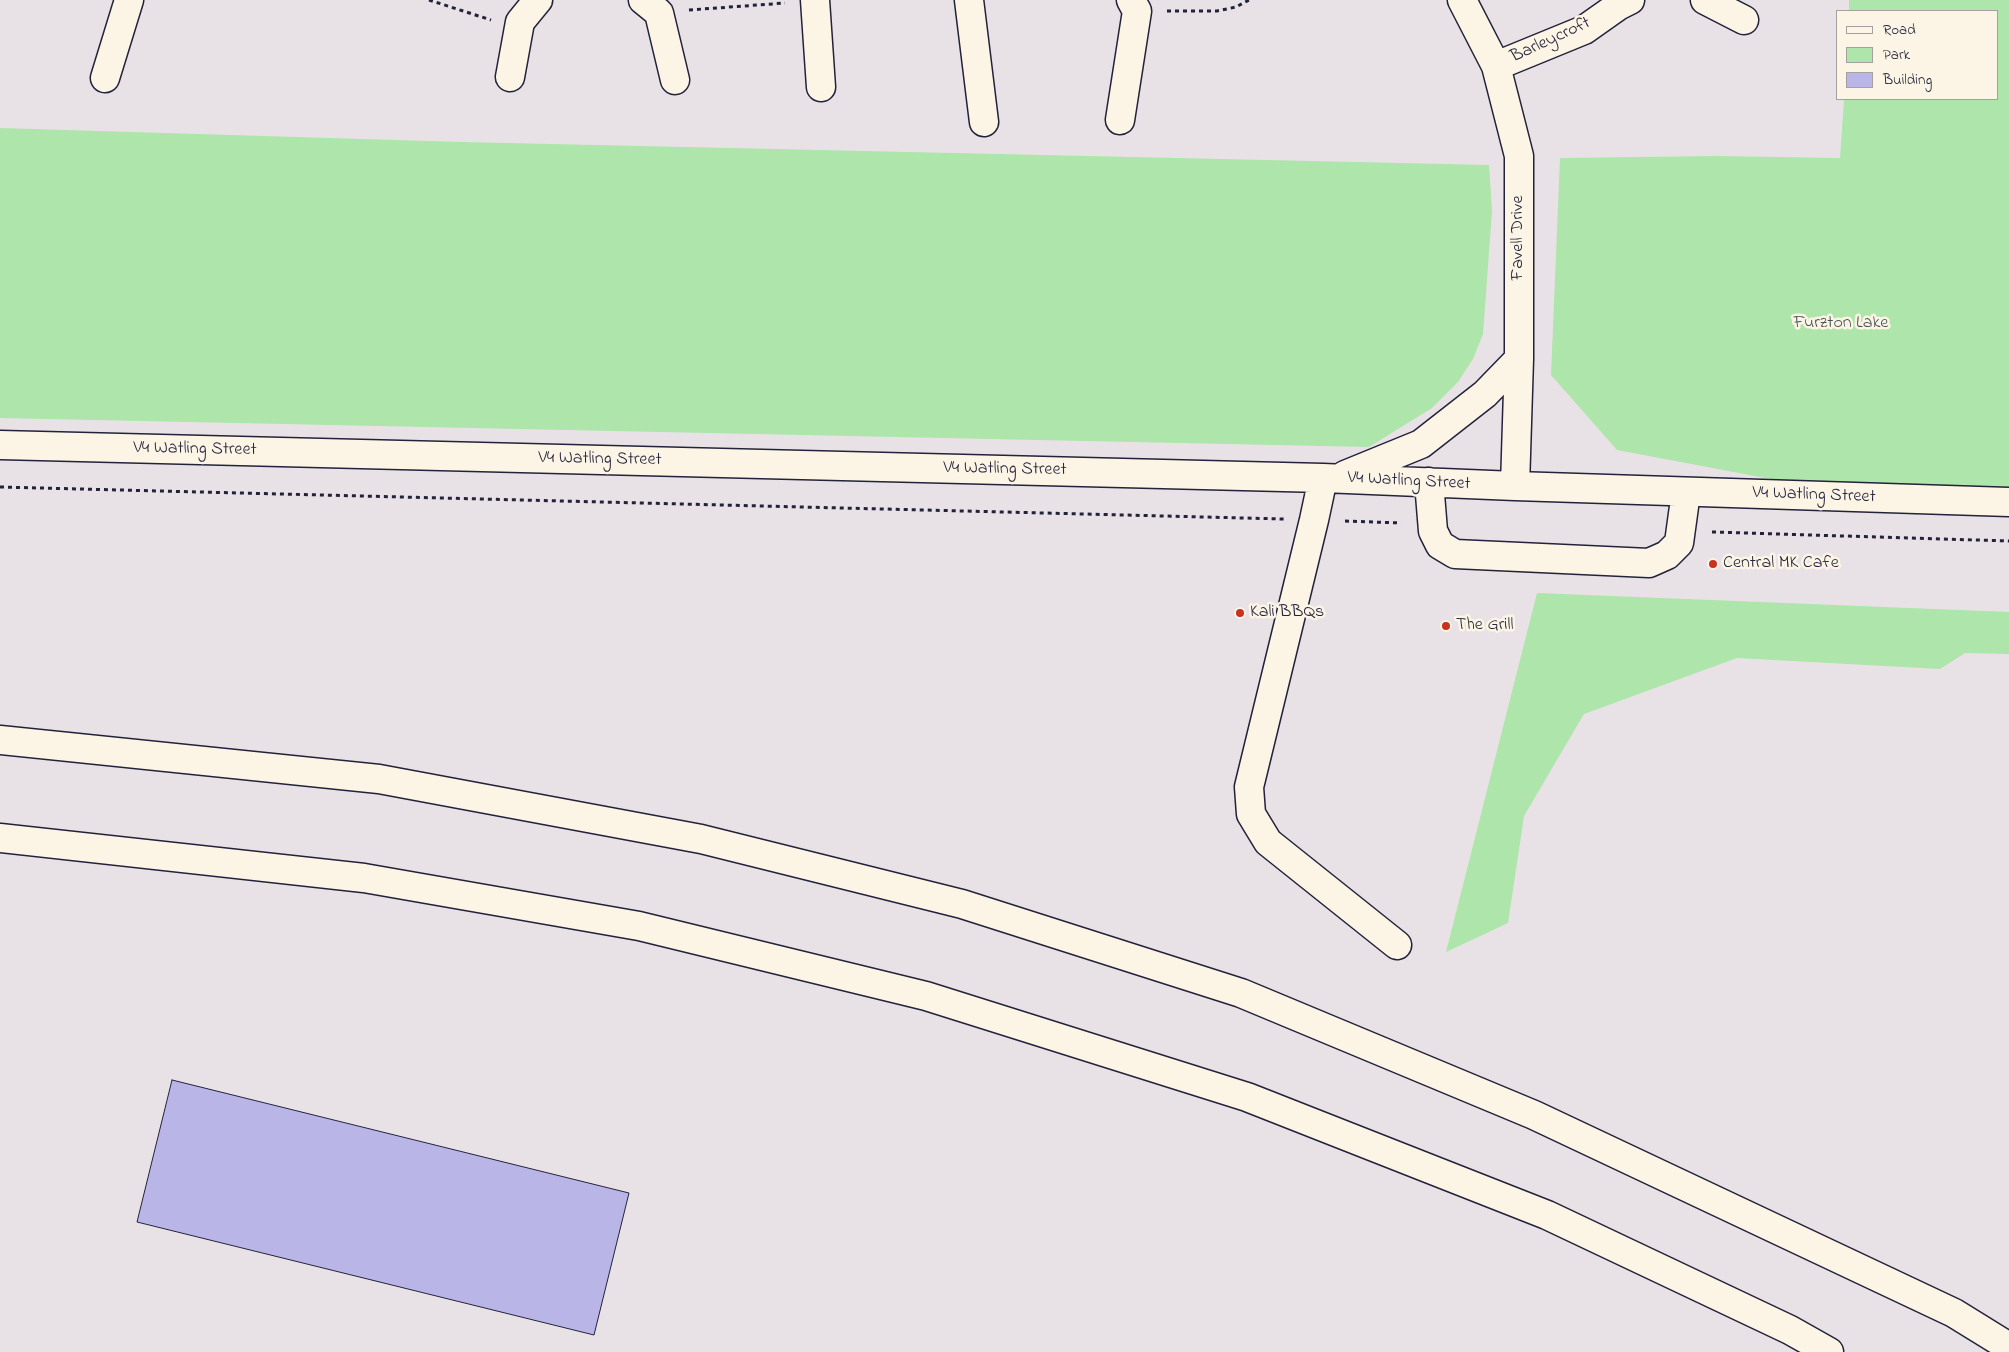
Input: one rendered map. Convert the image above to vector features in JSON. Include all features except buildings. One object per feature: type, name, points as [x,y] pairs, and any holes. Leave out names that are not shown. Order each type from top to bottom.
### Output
[{"type":"main road","points":[[105,78],[130,0]]},
{"type":"main road","points":[[510,77],[520,22],[538,0]]},
{"type":"main road","points":[[815,0],[821,88]]},
{"type":"main road","points":[[969,0],[984,122]]},
{"type":"main road","name":"Favell Drive","points":[[1462,0],[1496,66],[1519,156],[1519,359],[1515,486]]},
{"type":"main road","name":"Barleycroft","points":[[1496,66],[1584,30],[1618,6],[1630,0]]},
{"type":"main road","points":[[1705,0],[1744,20]]},
{"type":"main road","points":[[1120,120],[1134,5]]},
{"type":"main road","points":[[651,6],[676,80]]},
{"type":"main road","points":[[1397,945],[1268,842],[1251,814],[1249,787],[1314,520],[1330,478],[1421,444],[1485,394],[1519,359]]},
{"type":"main road","name":"V4 Watling Street","points":[[0,445],[1330,478],[2009,502]]},
{"type":"main road","points":[[1429,482],[1433,531],[1440,545],[1455,554],[1649,563],[1667,555],[1678,543],[1686,492]]},
{"type":"main road","points":[[0,740],[379,779],[701,839],[962,904],[1241,993],[1534,1115],[1954,1313],[2009,1347]]},
{"type":"main road","points":[[0,838],[364,878],[639,926],[926,996],[1247,1097],[1302,1118],[1547,1215],[1790,1330],[1830,1352]]},
{"type":"path","points":[[429,0],[486,19],[520,22]]},
{"type":"path","points":[[651,6],[815,0]]},
{"type":"path","points":[[1134,5],[1217,11],[1236,7],[1249,0]]},
{"type":"path","points":[[0,488],[1433,524]]},
{"type":"path","points":[[1680,531],[2009,541]]},
{"type":"green space","name":"Furzton Lake","points":[[1849,0],[2009,0],[2009,502],[1866,497],[1617,450],[1551,375],[1560,158],[1716,156],[1840,158],[1844,100],[1999,100],[1999,10],[1849,10]]},
{"type":"green space","points":[[0,128],[462,142],[1489,165],[1492,211],[1483,334],[1473,359],[1458,382],[1432,408],[1369,447],[0,418]]},
{"type":"green space","points":[[1537,593],[2009,612],[2009,654],[1965,653],[1940,669],[1737,658],[1584,714],[1524,816],[1508,923],[1446,952]]},
{"type":"place","name":"Central MK Cafe","points":[[1713,564]]},
{"type":"place","name":"Kali BBQs","points":[[1240,613]]},
{"type":"place","name":"The Grill","points":[[1446,626]]}]
